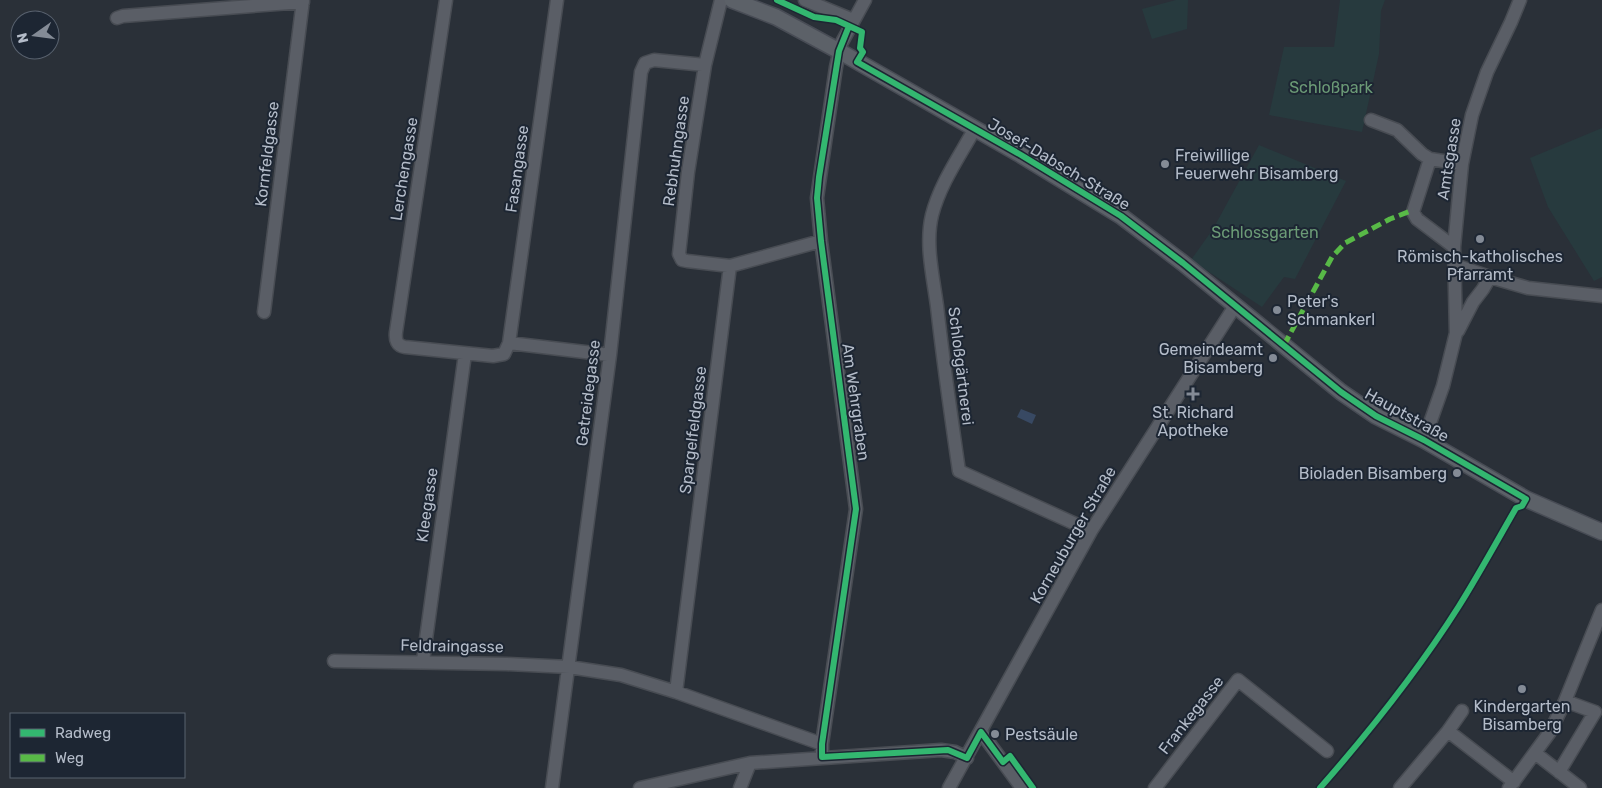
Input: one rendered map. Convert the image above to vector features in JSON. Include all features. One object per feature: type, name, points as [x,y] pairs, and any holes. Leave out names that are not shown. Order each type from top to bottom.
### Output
[{"type":"main road","name":"Josef-Dabsch-Straße","points":[[732,0],[776,17],[1021,155],[1121,216],[1235,306]]},
{"type":"main road","name":"Hauptstraße","points":[[1235,306],[1341,392],[1376,416],[1424,440],[1526,499],[1602,532]]},
{"type":"street","name":"Lerchengasse","points":[[446,0],[396,332],[397,342],[405,347],[465,354]]},
{"type":"street","name":"Fasangasse","points":[[509,343],[557,0]]},
{"type":"street","name":"Rebhuhngasse","points":[[722,0],[705,65],[688,172],[679,254],[682,260],[730,266]]},
{"type":"street","points":[[805,0],[853,20]]},
{"type":"street","name":"Am Wehrgraben","points":[[822,751],[856,509],[821,241],[817,198],[818,178],[839,51],[853,20],[865,0]]},
{"type":"street","name":"Amtsgasse","points":[[1456,334],[1454,246],[1462,164],[1478,96],[1520,0]]},
{"type":"street","points":[[116,18],[303,1]]},
{"type":"street","name":"Kornfeldgasse","points":[[264,312],[303,1]]},
{"type":"street","name":"Getreidegasse","points":[[552,788],[610,354],[642,68],[645,63],[654,60],[705,65]]},
{"type":"street","points":[[1371,120],[1397,130],[1422,154],[1430,159],[1462,164]]},
{"type":"street","name":"Schloßgärtnerei","points":[[974,130],[944,185],[933,214],[930,234],[946,387],[959,471],[1091,531]]},
{"type":"street","points":[[1430,159],[1413,212],[1417,219],[1454,246]]},
{"type":"street","points":[[730,266],[821,241]]},
{"type":"street","points":[[1455,265],[1528,288],[1602,296]]},
{"type":"street","name":"Spargelfeldgasse","points":[[676,692],[730,266]]},
{"type":"street","name":"Amtsgasse","points":[[1424,440],[1443,386],[1456,334],[1468,309],[1484,289],[1490,277]]},
{"type":"street","name":"Korneuburger Straße","points":[[949,788],[1091,531],[1235,306]]},
{"type":"street","points":[[465,354],[500,356],[506,351],[509,343],[610,354]]},
{"type":"street","name":"Kleegasse","points":[[423,661],[465,354]]},
{"type":"street","points":[[1448,731],[1511,785],[1550,732],[1565,701],[1602,610]]},
{"type":"street","name":"Feldraingasse","points":[[334,661],[423,661],[569,667]]},
{"type":"street","points":[[569,667],[621,675],[676,692],[822,751]]},
{"type":"street","name":"Frankegasse","points":[[1155,788],[1238,680],[1327,751]]},
{"type":"street","points":[[1558,772],[1595,712],[1565,701]]},
{"type":"street","points":[[1400,788],[1448,731],[1462,711]]},
{"type":"street","points":[[981,732],[1022,788]]},
{"type":"street","points":[[640,788],[750,763],[822,751],[948,750],[967,758]]},
{"type":"street","points":[[1535,753],[1580,788]]},
{"type":"street","points":[[740,788],[750,763]]},
{"type":"green space","points":[[1176,0],[1188,0],[1187,29],[1152,39],[1142,9]]},
{"type":"green space","name":"Schloßpark","points":[[1340,0],[1385,0],[1381,11],[1379,54],[1362,132],[1269,115],[1284,47],[1334,47]]},
{"type":"green space","points":[[1602,128],[1602,277],[1594,281],[1548,207],[1530,158]]},
{"type":"green space","name":"Schlossgarten","points":[[1259,145],[1346,181],[1295,279],[1284,277],[1262,307],[1191,260],[1213,229]]},
{"type":"water","points":[[1021,409],[1036,415],[1032,424],[1017,417]]},
{"type":"marked path","points":[[1284,345],[1332,257],[1345,243],[1390,219],[1413,210]]},
{"type":"cycle path","points":[[777,0],[814,17],[836,20],[862,32],[860,48],[863,52],[857,62],[1021,155],[1121,216],[1183,263],[1341,392],[1376,416],[1424,440],[1526,499],[1522,506],[1516,508],[1466,594],[1427,654],[1375,723],[1320,788]]},
{"type":"cycle path","points":[[849,26],[839,51],[817,198],[856,509],[822,744],[822,757],[948,750],[967,758],[981,732],[1003,762],[1010,756],[1033,788]]},
{"type":"place","name":"Freiwillige Feuerwehr Bisamberg","points":[[1165,164]]},
{"type":"place","name":"Römisch-katholisches Pfarramt","points":[[1480,239]]},
{"type":"place","name":"Peter's Schmankerl","points":[[1277,310]]},
{"type":"place","name":"Gemeindeamt Bisamberg","points":[[1273,358]]},
{"type":"place","name":"St. Richard Apotheke","points":[[1193,394]]},
{"type":"place","name":"Bioladen Bisamberg","points":[[1457,473]]},
{"type":"place","name":"Kindergarten Bisamberg","points":[[1522,689]]},
{"type":"place","name":"Pestsäule","points":[[995,734]]}]
